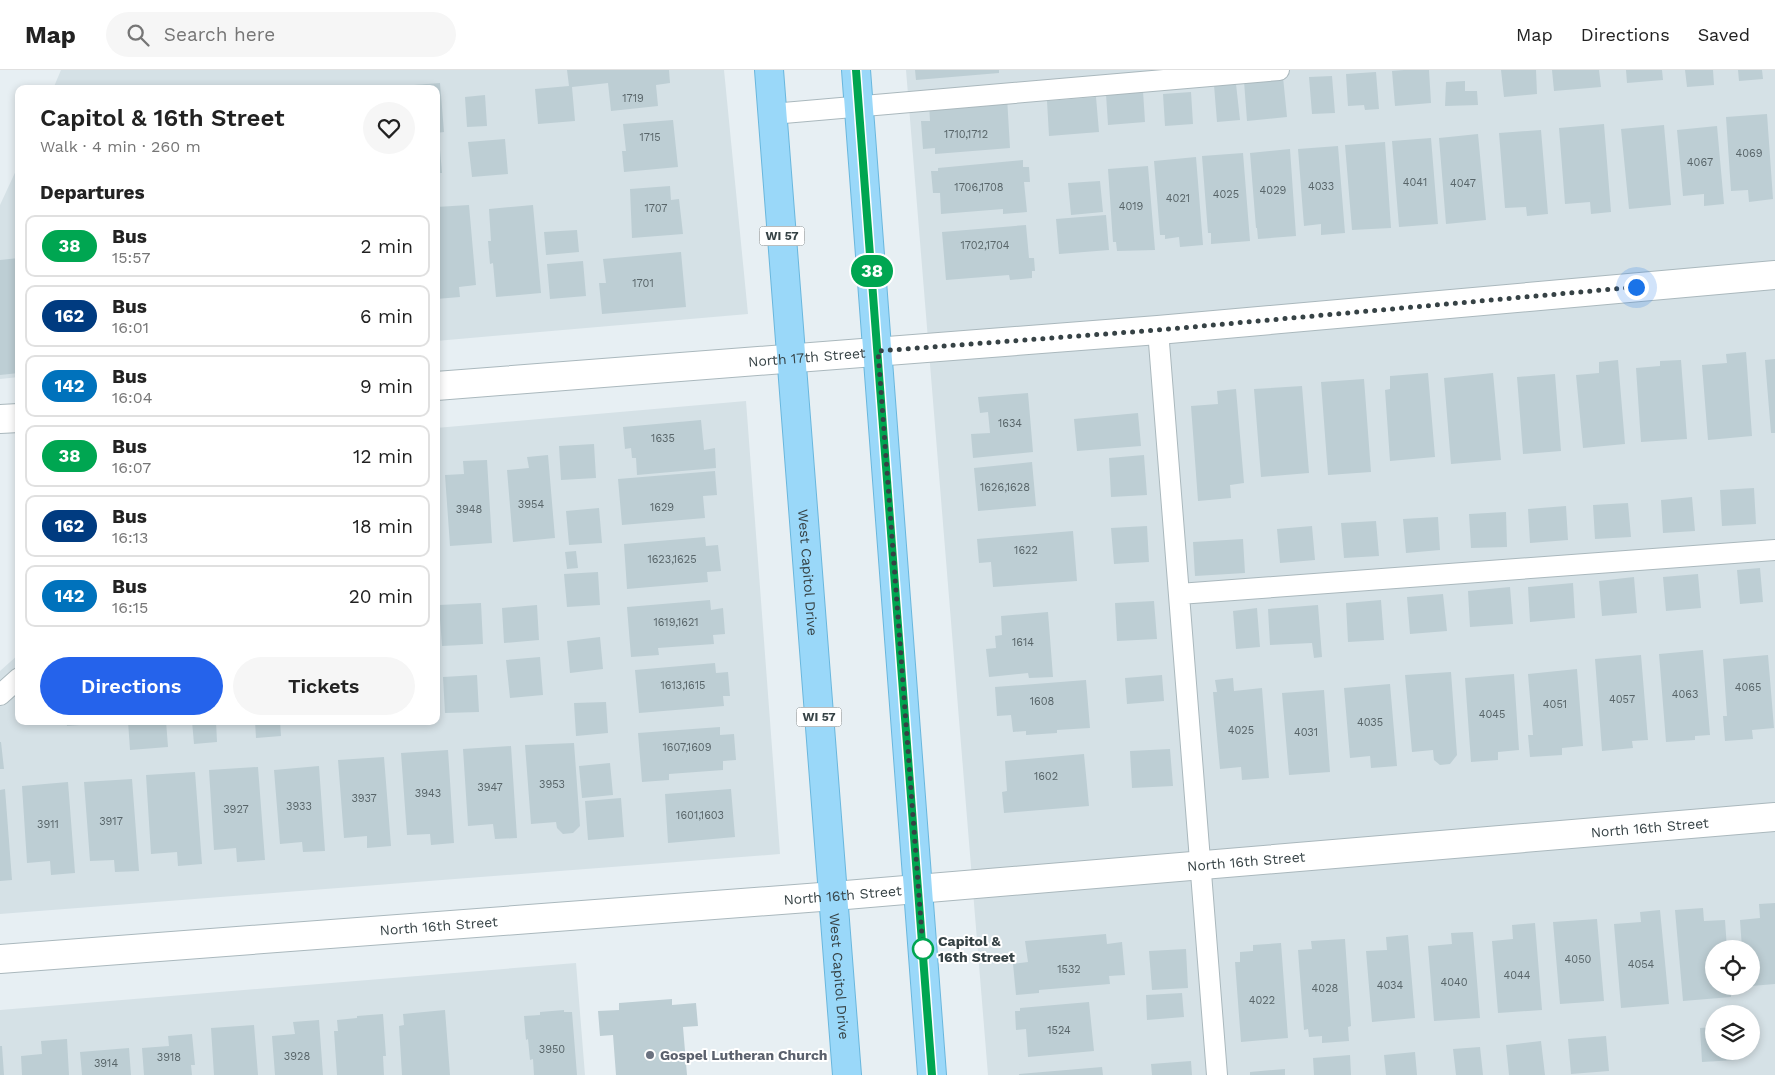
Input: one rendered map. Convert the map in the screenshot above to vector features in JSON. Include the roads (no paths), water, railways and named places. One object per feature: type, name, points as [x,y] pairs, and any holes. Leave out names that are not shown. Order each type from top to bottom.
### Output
[{"type":"main road","name":"West Capitol Drive","points":[[769,70],[847,1075]]},
{"type":"main road","points":[[856,70],[932,1075]]},
{"type":"street","name":"North 17th Street","points":[[440,386],[1158,330],[1775,275]]},
{"type":"street","points":[[0,419],[15,418]]},
{"type":"street","name":"North 16th Street","points":[[0,959],[834,896],[1775,817]]},
{"type":"lane","points":[[772,114],[1279,70]]},
{"type":"lane","points":[[1158,330],[1217,1075]]},
{"type":"lane","points":[[1179,594],[1775,550]]},
{"type":"lane","points":[[0,695],[15,682]]},
{"type":"place","name":"Capitol & 16th Street","points":[[923,949]]},
{"type":"place","name":"Gospel Lutheran Church","points":[[650,1055]]}]
